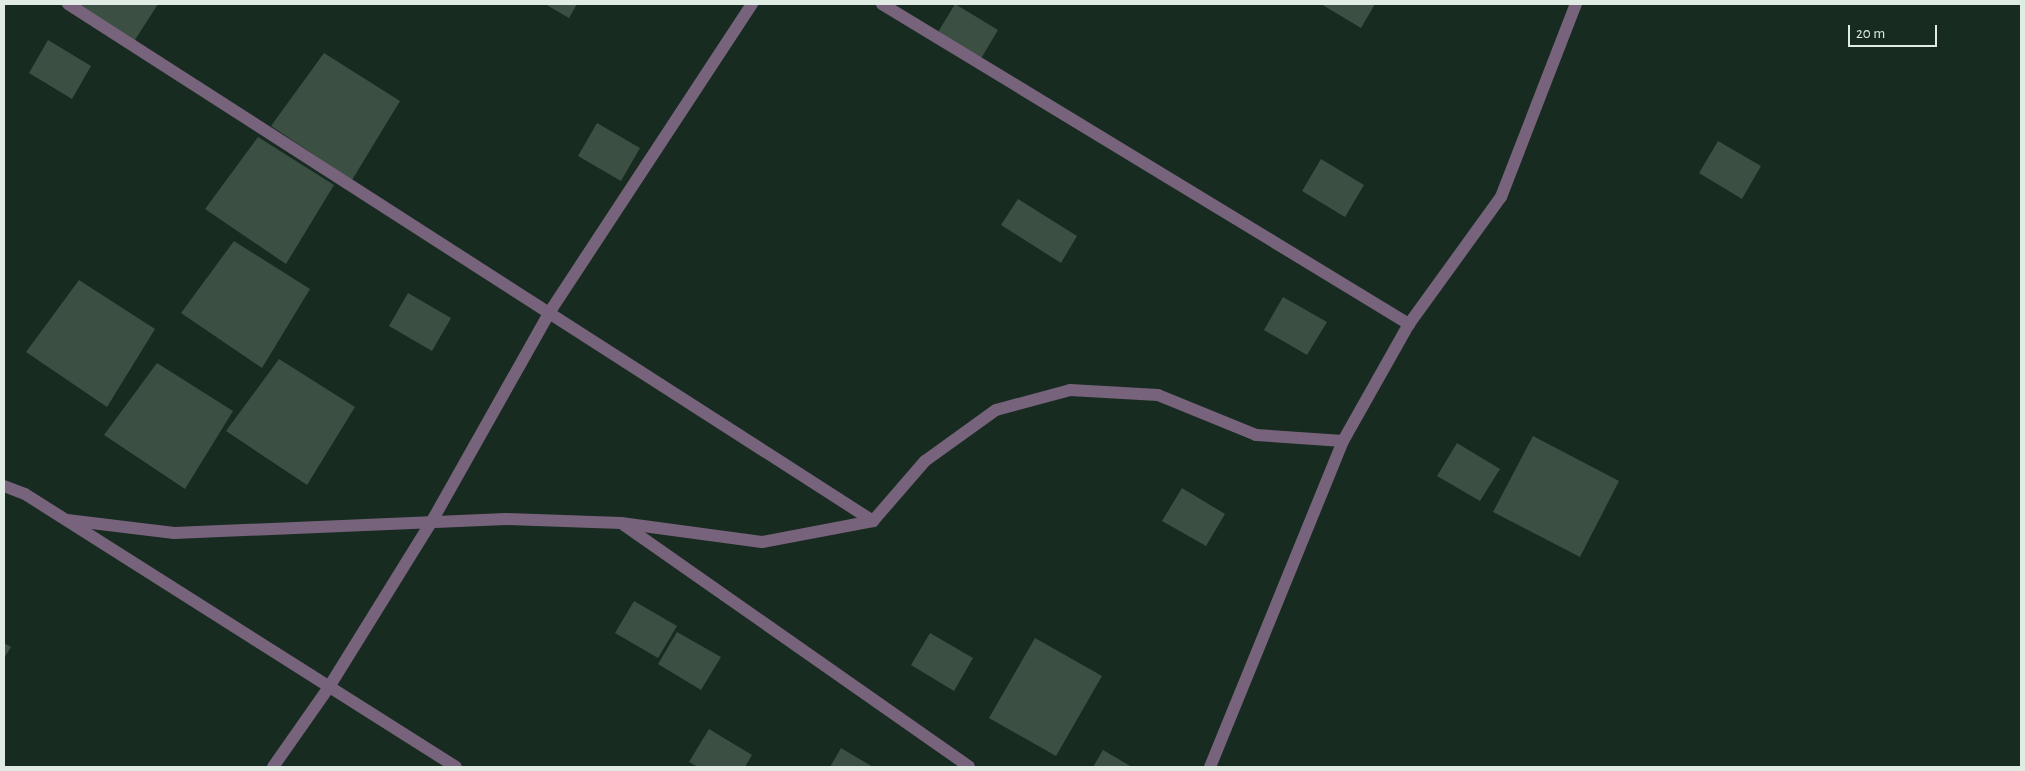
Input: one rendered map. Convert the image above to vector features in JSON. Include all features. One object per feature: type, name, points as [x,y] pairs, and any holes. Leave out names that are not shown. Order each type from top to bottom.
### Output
[{"type":"street","points":[[68,4],[873,521]]},
{"type":"street","points":[[273,767],[329,687],[432,521],[549,313],[752,4]]},
{"type":"street","points":[[882,4],[1409,324]]},
{"type":"street","points":[[1210,767],[1343,441],[1409,324],[1501,197],[1576,4]]},
{"type":"street","points":[[66,520],[174,533],[506,519],[622,523],[762,542],[873,521],[925,462],[996,410],[1070,390],[1158,395],[1256,435],[1343,441]]},
{"type":"street","points":[[4,486],[25,494],[456,767]]},
{"type":"street","points":[[622,523],[969,767]]},
{"type":"building","points":[[74,4],[158,4],[133,43]]},
{"type":"building","points":[[545,4],[577,4],[569,18]]},
{"type":"building","points":[[955,4],[998,30],[979,62],[935,37]]},
{"type":"building","points":[[1321,4],[1375,4],[1361,28]]},
{"type":"building","points":[[48,40],[91,66],[72,99],[29,73]]},
{"type":"building","points":[[324,53],[400,101],[352,180],[271,126]]},
{"type":"building","points":[[597,123],[640,148],[621,181],[578,156]]},
{"type":"building","points":[[258,137],[334,185],[286,264],[205,209]]},
{"type":"building","points":[[1718,141],[1761,166],[1742,199],[1699,173]]},
{"type":"building","points":[[1321,159],[1364,185],[1345,217],[1302,191]]},
{"type":"building","points":[[1018,199],[1077,236],[1061,263],[1001,225]]},
{"type":"building","points":[[234,241],[310,289],[262,368],[181,313]]},
{"type":"building","points":[[79,280],[155,329],[107,407],[26,352]]},
{"type":"building","points":[[408,293],[451,318],[432,351],[389,326]]},
{"type":"building","points":[[1283,297],[1327,322],[1307,355],[1264,330]]},
{"type":"building","points":[[279,359],[355,407],[307,485],[226,431]]},
{"type":"building","points":[[157,363],[233,411],[185,489],[104,435]]},
{"type":"building","points":[[1533,436],[1619,481],[1580,557],[1493,512]]},
{"type":"building","points":[[1457,443],[1500,469],[1480,501],[1437,476]]},
{"type":"building","points":[[1182,488],[1225,514],[1206,546],[1162,521]]},
{"type":"building","points":[[634,601],[677,626],[658,658],[615,633]]},
{"type":"building","points":[[677,632],[721,657],[701,690],[658,664]]},
{"type":"building","points":[[930,633],[973,658],[954,691],[911,665]]},
{"type":"building","points":[[1035,638],[1102,676],[1056,756],[989,718]]},
{"type":"building","points":[[4,643],[11,647],[4,658]]},
{"type":"building","points":[[709,729],[752,755],[745,767],[698,767],[689,762]]},
{"type":"building","points":[[841,748],[873,767],[830,767]]},
{"type":"building","points":[[1103,750],[1132,767],[1093,767]]}]
